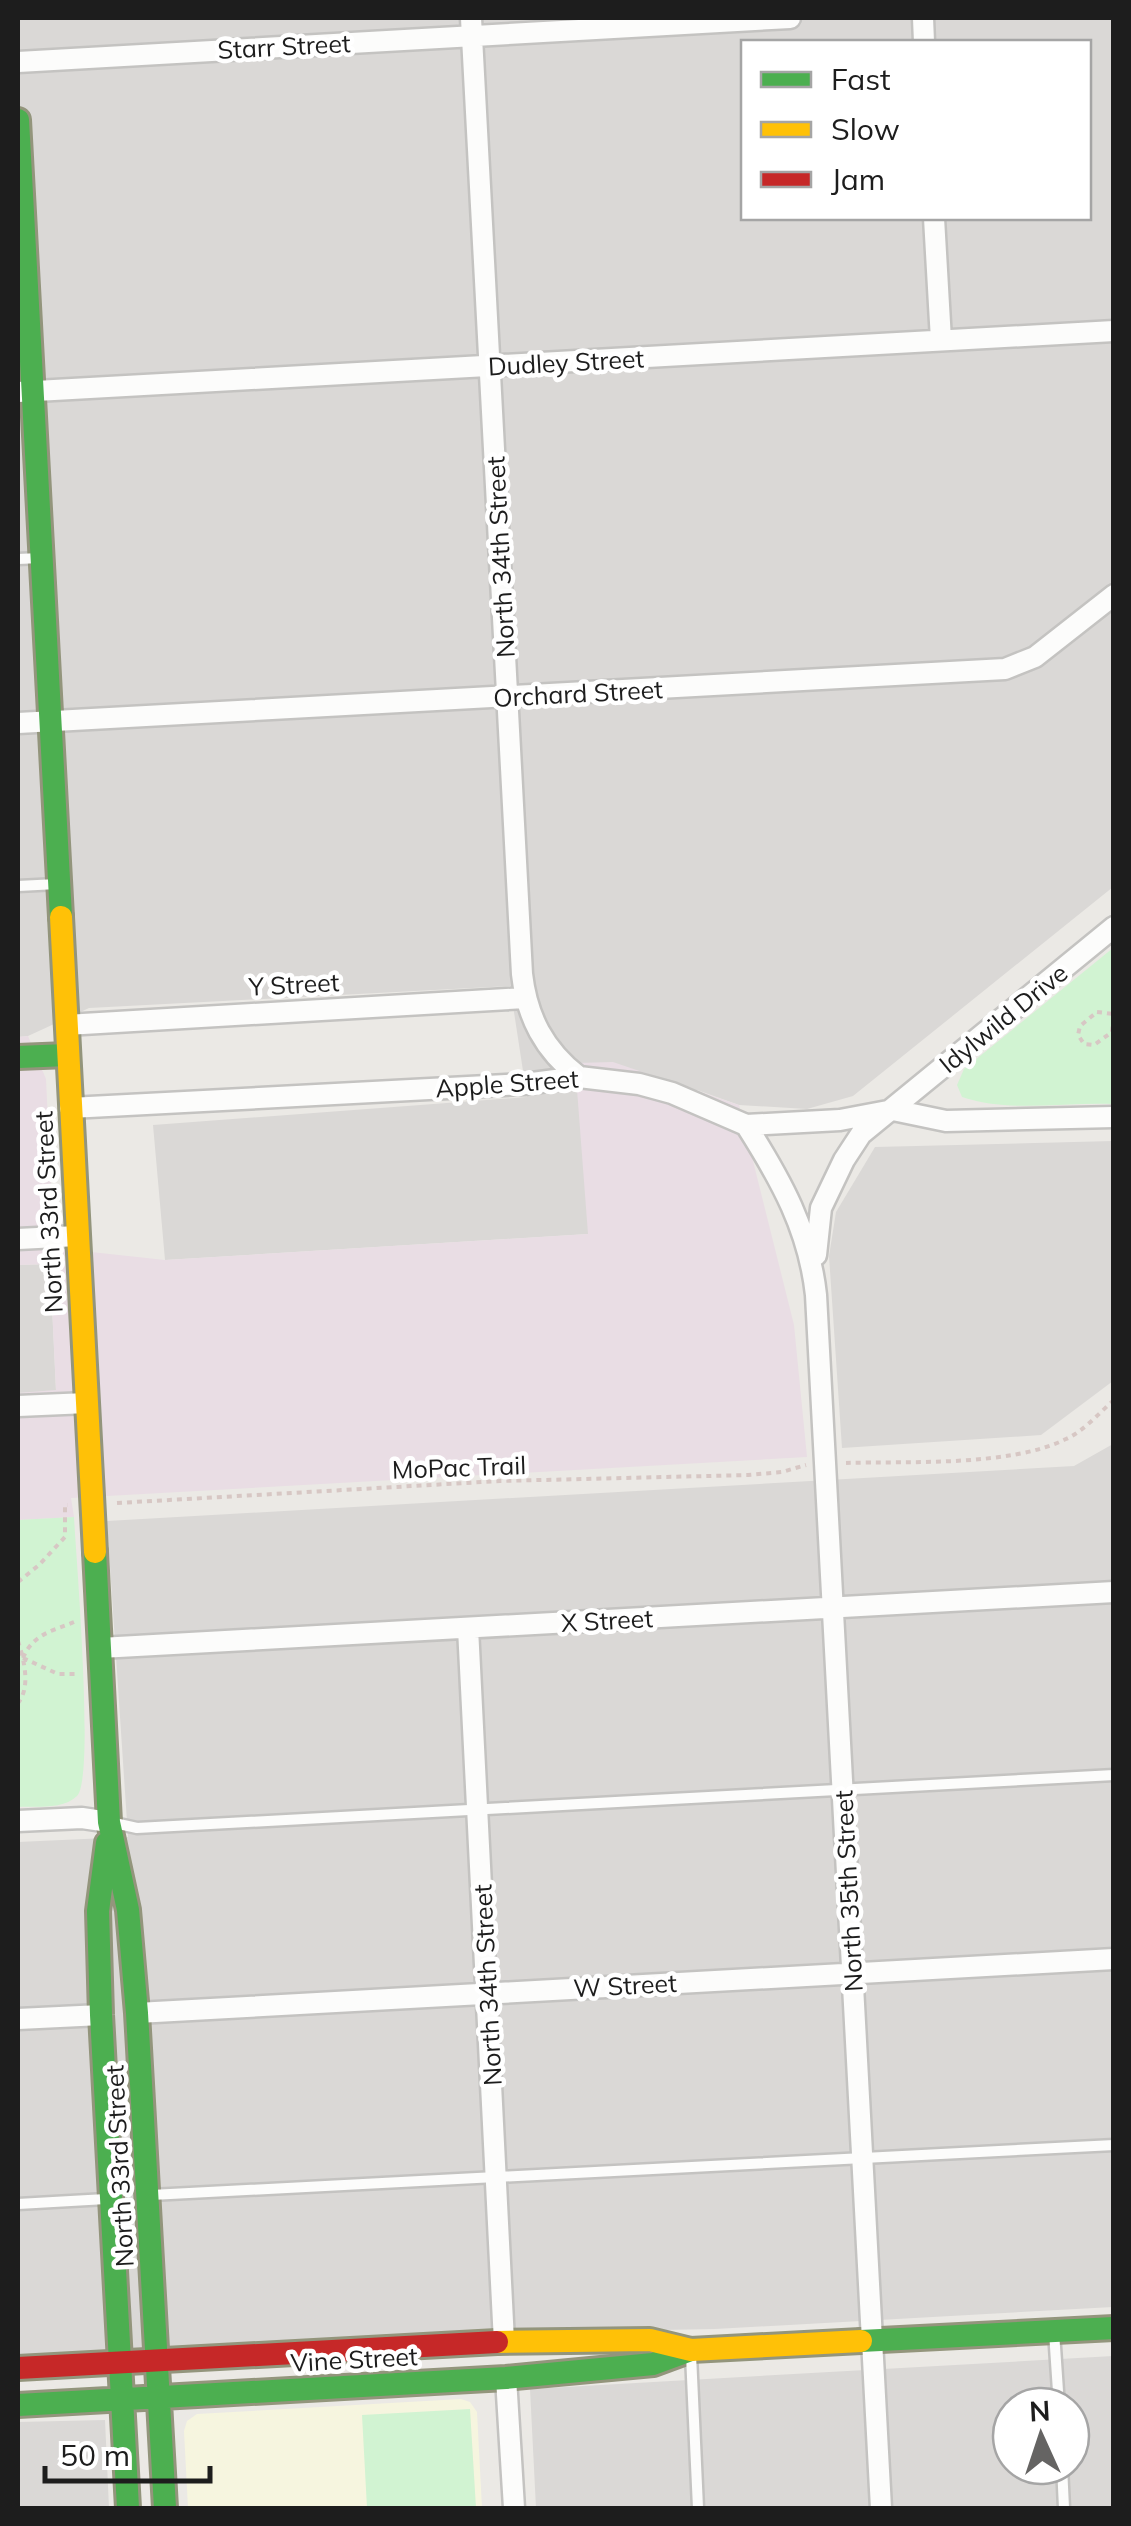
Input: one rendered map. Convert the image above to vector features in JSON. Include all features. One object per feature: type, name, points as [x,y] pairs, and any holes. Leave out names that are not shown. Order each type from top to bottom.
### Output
[{"type":"main road","name":"North 33rd Street","points":[[18,120],[29,559],[50,722],[109,1822],[128,1910],[137,2013],[165,2508]]},
{"type":"main road","points":[[18,1057],[67,1054]]},
{"type":"main road","name":"North 33rd Street","points":[[109,1822],[98,1911],[128,2508]]},
{"type":"main road","name":"Vine Street","points":[[18,2368],[504,2342],[650,2340],[691,2350],[1114,2328]]},
{"type":"main road","name":"Vine Street","points":[[18,2405],[506,2378],[653,2364],[691,2350]]},
{"type":"street","name":"Starr Street","points":[[18,62],[472,26],[790,18]]},
{"type":"street","name":"North 34th Street","points":[[472,26],[525,998],[545,1045],[579,1077]]},
{"type":"street","points":[[934,220],[941,340]]},
{"type":"street","name":"Dudley Street","points":[[24,391],[1114,331]]},
{"type":"street","name":"Orchard Street","points":[[18,723],[1005,669],[1035,658],[1114,595]]},
{"type":"street","name":"Idylwild Drive","points":[[893,1110],[1114,928]]},
{"type":"street","name":"Y Street","points":[[66,1025],[525,998]]},
{"type":"street","name":"Apple Street","points":[[70,1108],[524,1084],[579,1077],[638,1084],[672,1094],[746,1126],[840,1120],[893,1110],[946,1122],[1114,1117]]},
{"type":"street","name":"North 35th Street","points":[[881,2508],[814,1274],[821,1208],[830,1188],[861,1134],[893,1110]]},
{"type":"street","name":"North 35th Street","points":[[746,1126],[792,1203],[814,1274]]},
{"type":"street","points":[[18,1239],[77,1236]]},
{"type":"street","points":[[18,1406],[87,1403]]},
{"type":"street","name":"X Street","points":[[100,1648],[1114,1592]]},
{"type":"street","name":"North 34th Street","points":[[468,1628],[504,2342]]},
{"type":"street","points":[[18,1821],[82,1818],[109,1822]]},
{"type":"street","name":"W Street","points":[[137,2013],[1114,1960]]},
{"type":"street","points":[[18,2020],[101,2015]]},
{"type":"street","points":[[506,2378],[514,2508]]},
{"type":"lane","points":[[18,886],[58,884]]},
{"type":"lane","points":[[109,1822],[137,1828],[1114,1775]]},
{"type":"lane","points":[[148,2195],[1114,2145]]},
{"type":"lane","points":[[18,2204],[111,2198]]},
{"type":"lane","points":[[1054,2331],[1058,2386]]},
{"type":"lane","points":[[691,2350],[698,2508]]},
{"type":"path","points":[[1098,1012],[1114,1014],[1112,1032],[1094,1045],[1084,1044],[1078,1035],[1080,1026],[1098,1012]]},
{"type":"path","points":[[838,1463],[1000,1457],[1037,1451],[1070,1438],[1114,1400]]},
{"type":"path","name":"MoPac Trail","points":[[108,1503],[500,1481],[748,1474],[782,1472],[810,1464]]},
{"type":"path","points":[[18,1582],[40,1566],[66,1538],[65,1505]]},
{"type":"path","points":[[23,1658],[40,1635],[72,1622]]},
{"type":"path","points":[[18,1641],[25,1689],[18,1703]]},
{"type":"path","points":[[23,1658],[58,1674],[74,1674]]},
{"type":"shaded area","points":[[18,18],[1113,18],[1113,887],[853,1096],[807,1109],[739,1105],[697,1090],[588,1234],[165,1260],[153,1125],[527,1097],[510,986],[89,1008],[18,1037]]},
{"type":"shaded area","points":[[28,1036],[46,1079],[54,1248],[165,1260],[588,1234],[575,1063],[613,1062],[739,1105],[794,1325],[807,1457],[71,1498],[74,1517],[18,1520],[18,1393],[56,1390],[50,1264],[18,1265],[18,1037]]},
{"type":"shaded area","points":[[1113,1141],[1113,1381],[1041,1435],[842,1448],[829,1256],[836,1212],[875,1147]]},
{"type":"shaded area","points":[[50,1264],[56,1391],[18,1393],[18,1265]]},
{"type":"shaded area","points":[[1113,1444],[1113,2307],[715,2329],[546,2332],[18,2359],[18,1842],[128,1837],[107,1521],[1074,1466]]},
{"type":"shaded area","points":[[1113,2356],[1113,2508],[536,2508],[530,2389]]},
{"type":"shaded area","points":[[461,2399],[470,2402],[477,2412],[482,2508],[188,2508],[184,2431],[187,2421],[197,2414]]},
{"type":"shaded area","points":[[105,2420],[109,2508],[18,2508],[18,2422]]},
{"type":"green space","points":[[1113,948],[1113,1104],[1017,1106],[962,1097],[957,1085],[964,1069]]},
{"type":"green space","points":[[74,1517],[84,1710],[82,1780],[77,1796],[64,1803],[18,1807],[18,1520]]},
{"type":"green space","points":[[470,2409],[476,2508],[367,2508],[362,2415]]},
{"type":"traffic: fast","points":[[18,120],[61,917]]},
{"type":"traffic: fast","points":[[18,1057],[67,1055]]},
{"type":"traffic: fast","points":[[95,1552],[109,1822],[128,1910],[137,2013],[165,2508]]},
{"type":"traffic: fast","points":[[107,1843],[98,1911],[101,2015],[128,2508]]},
{"type":"traffic: fast","points":[[861,2341],[1114,2328]]},
{"type":"traffic: fast","points":[[18,2405],[506,2378],[653,2364],[691,2350]]},
{"type":"traffic: slow","points":[[61,917],[95,1552]]},
{"type":"traffic: slow","points":[[497,2342],[650,2340],[691,2350],[861,2341]]},
{"type":"traffic: jam","points":[[18,2368],[497,2342]]}]
